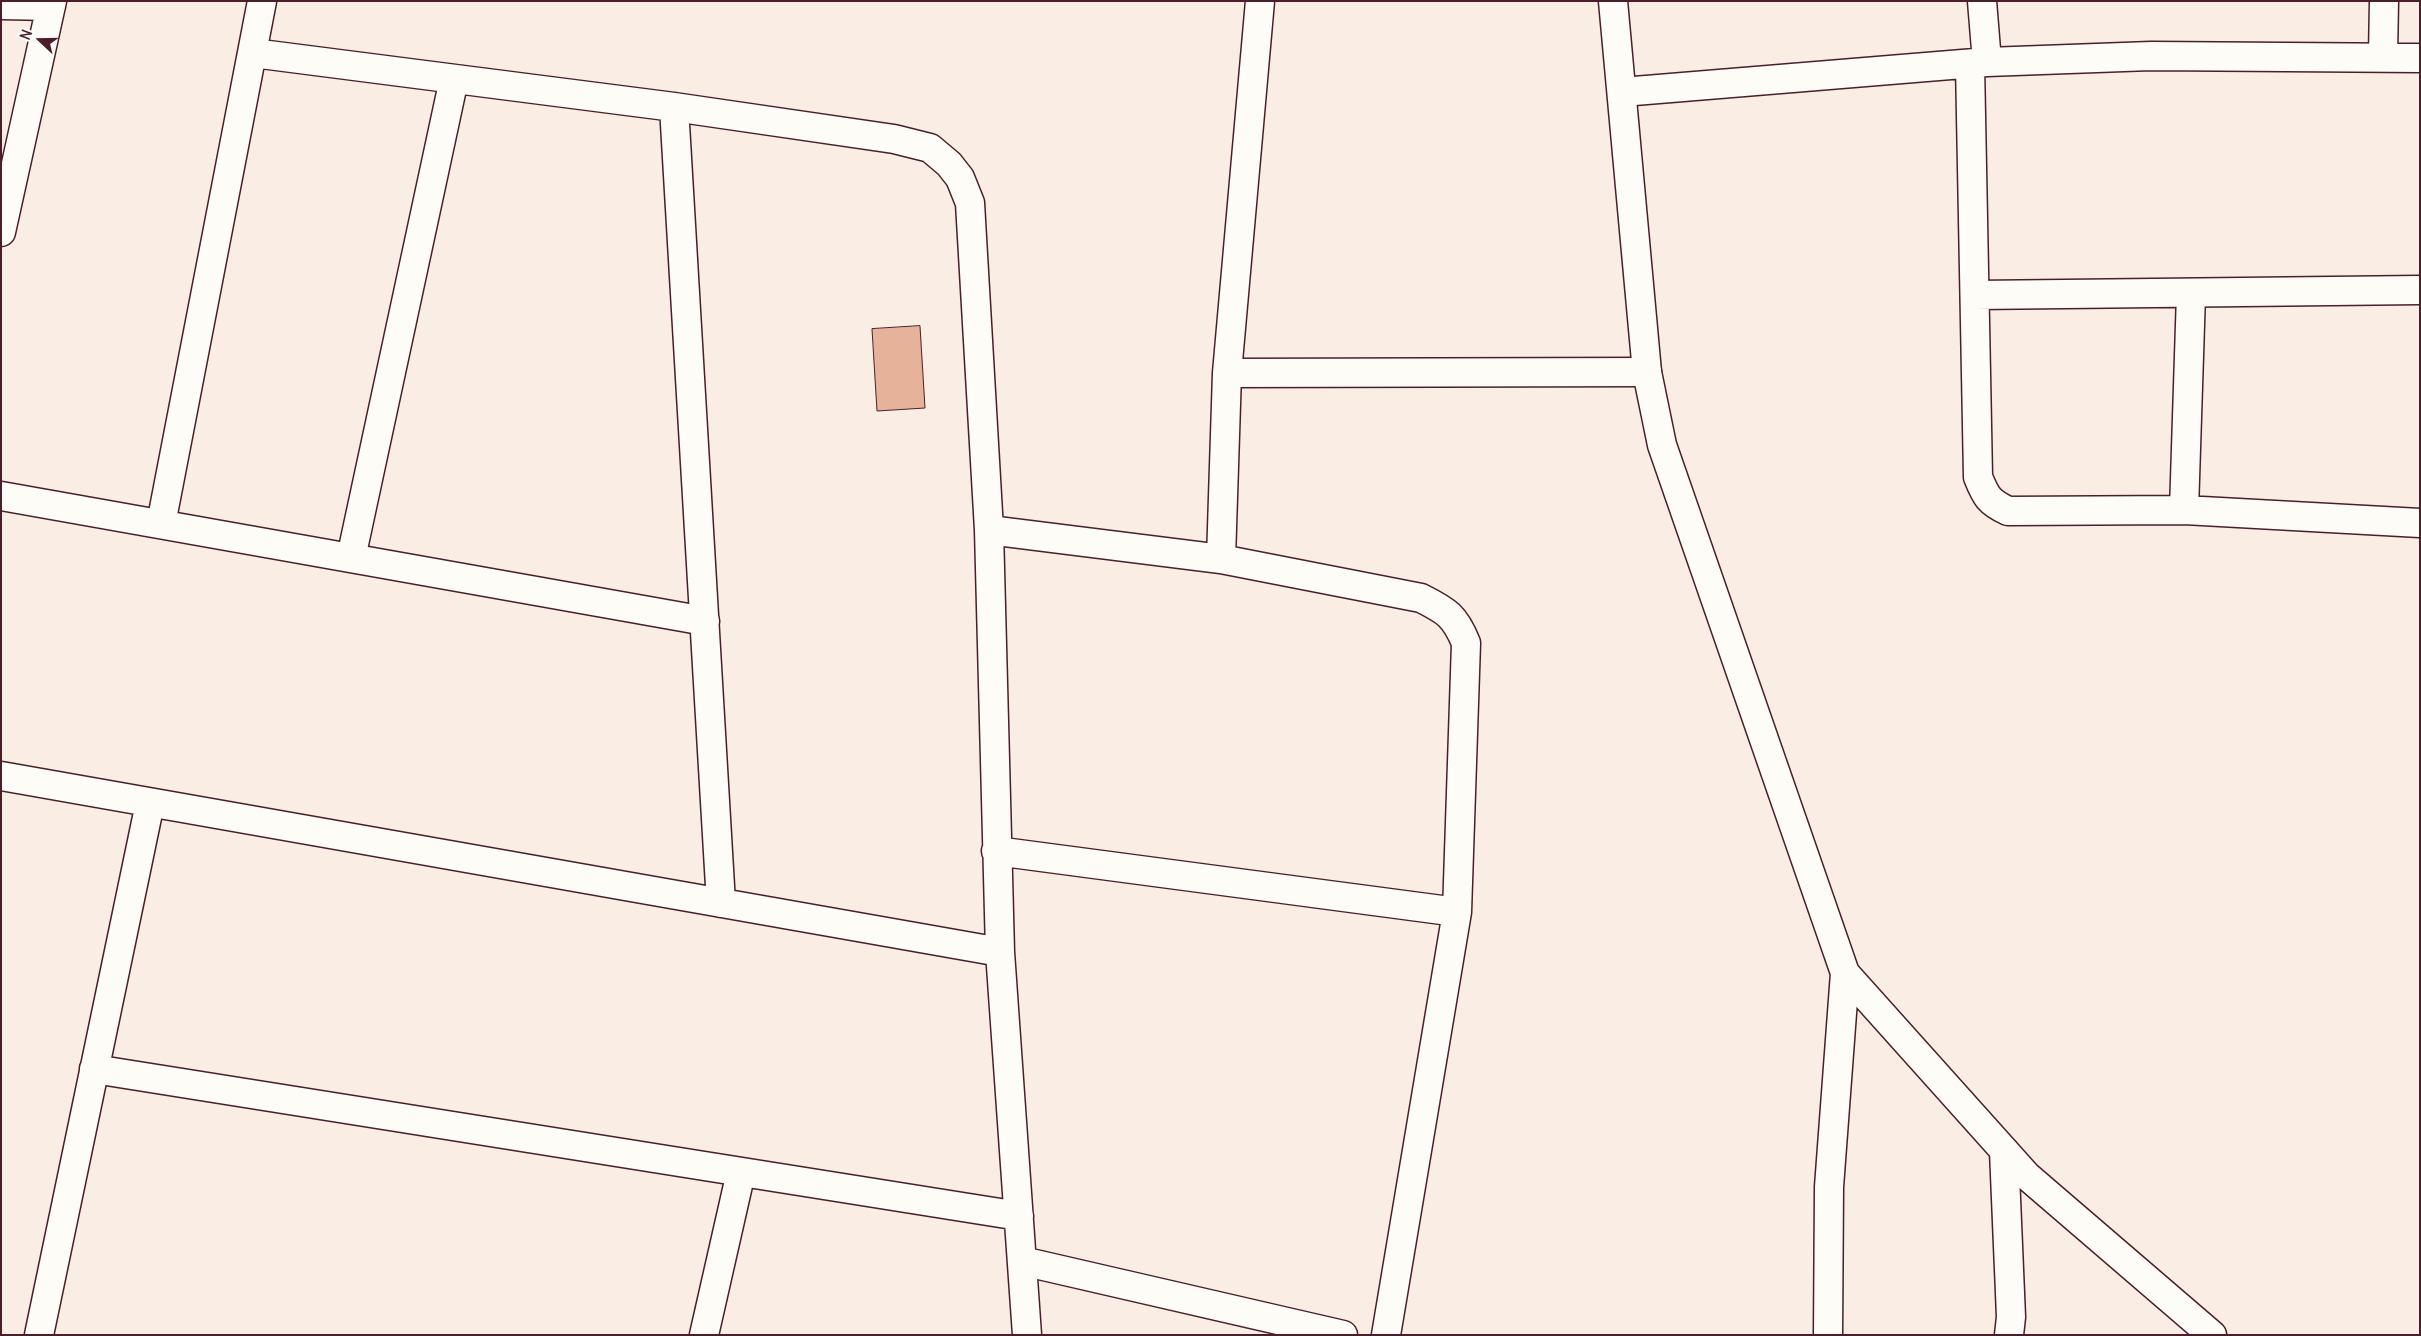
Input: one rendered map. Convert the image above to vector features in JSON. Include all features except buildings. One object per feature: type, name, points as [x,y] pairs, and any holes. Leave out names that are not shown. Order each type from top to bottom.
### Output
[{"type":"street","points":[[161,524],[262,1]]},
{"type":"street","points":[[1221,560],[1227,373],[1260,1]]},
{"type":"street","points":[[1613,1],[1647,372],[1662,445],[1844,973],[2026,1176],[2212,1335]]},
{"type":"street","points":[[1982,1],[1979,63],[1976,295],[1978,477],[1985,496],[1994,504],[2008,511],[2184,510],[2420,523]]},
{"type":"street","points":[[2383,56],[2384,1]]},
{"type":"street","points":[[1,5],[51,4],[3,217]]},
{"type":"street","points":[[252,53],[674,107],[894,139],[930,148],[949,164],[960,178],[970,203],[989,530],[1000,952],[1028,1335]]},
{"type":"street","points":[[1622,92],[1979,63],[2151,56],[2383,56],[2420,58]]},
{"type":"street","points":[[351,558],[454,79]]},
{"type":"street","points":[[674,107],[721,903]]},
{"type":"street","points":[[1976,295],[2420,290]]},
{"type":"street","points":[[2184,510],[2191,294]]},
{"type":"street","points":[[1227,373],[1647,372]]},
{"type":"street","points":[[1,496],[705,621]]},
{"type":"street","points":[[989,530],[1221,560],[1421,598],[1441,608],[1457,623],[1466,643],[1457,912],[1386,1335]]},
{"type":"street","points":[[1,776],[1000,952]]},
{"type":"street","points":[[39,1335],[150,803]]},
{"type":"street","points":[[996,851],[1457,912]]},
{"type":"street","points":[[1828,1335],[1829,1187],[1844,973]]},
{"type":"street","points":[[94,1069],[1019,1216]]},
{"type":"street","points":[[2004,1151],[2009,1335]]},
{"type":"street","points":[[704,1335],[741,1172]]},
{"type":"street","points":[[1022,1262],[1343,1335]]}]
